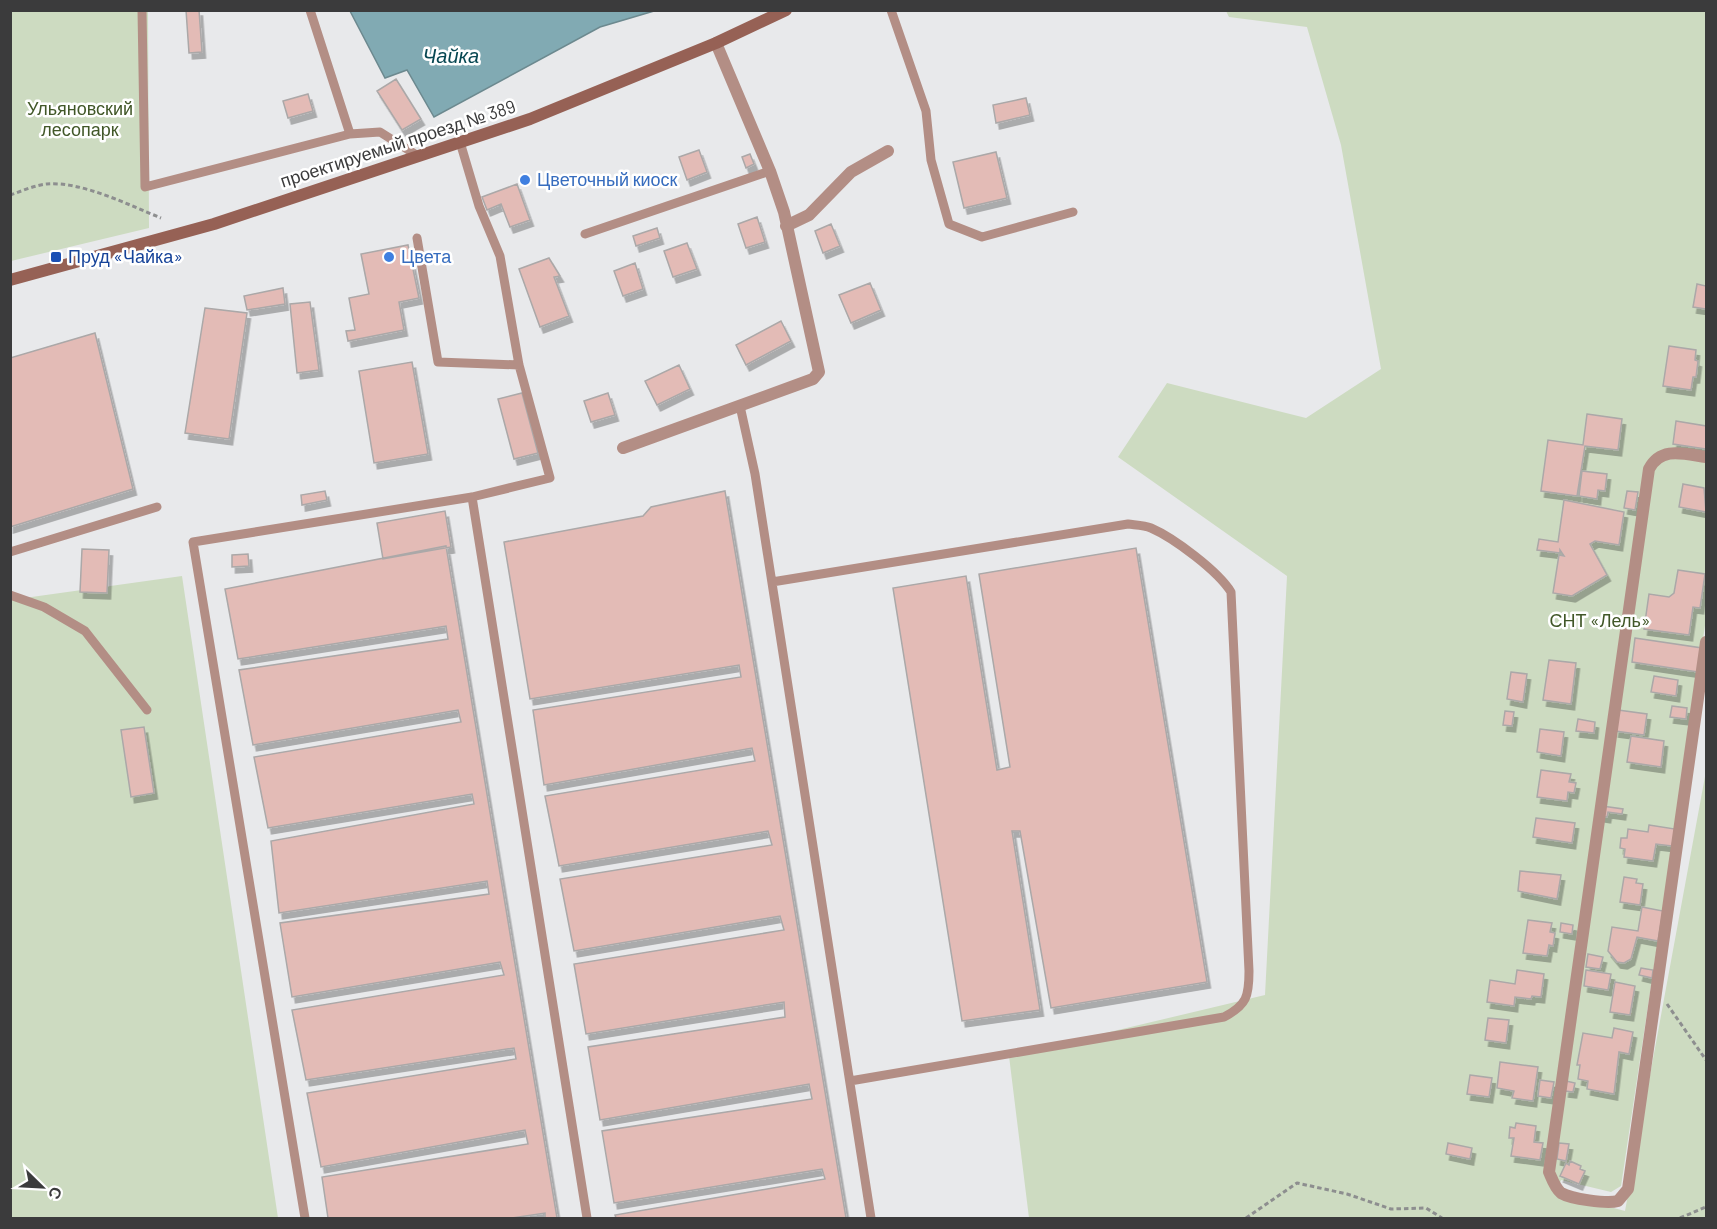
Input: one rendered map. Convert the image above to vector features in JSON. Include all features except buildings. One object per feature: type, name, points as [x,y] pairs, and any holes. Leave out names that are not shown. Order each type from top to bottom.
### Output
[{"type":"main road","name":"проектируемый проезд № 389","points":[[10,280],[214,224],[530,119],[716,43],[786,10]]},
{"type":"street","points":[[623,448],[813,379],[819,372],[786,226],[770,171],[716,43]]},
{"type":"street","points":[[786,226],[809,215],[851,172],[888,151]]},
{"type":"street","points":[[1707,457],[1667,452],[1654,460],[1649,469],[1549,1172],[1553,1183],[1562,1193],[1604,1203],[1618,1201],[1628,1189],[1707,642]]},
{"type":"lane","points":[[142,10],[146,187],[350,134],[380,132],[418,156]]},
{"type":"lane","points":[[310,10],[350,134]]},
{"type":"lane","points":[[891,10],[926,111],[931,160],[949,224],[982,237],[1073,212]]},
{"type":"lane","points":[[305,1218],[193,542],[472,497],[550,478],[519,364],[500,256],[479,206],[460,142]]},
{"type":"lane","points":[[585,234],[770,171]]},
{"type":"lane","points":[[417,238],[438,362],[519,364]]},
{"type":"lane","points":[[740,406],[755,474],[871,1218]]},
{"type":"lane","points":[[472,497],[587,1218]]},
{"type":"lane","points":[[10,552],[157,507]]},
{"type":"lane","points":[[772,582],[1128,524],[1149,527],[1163,535],[1224,580],[1231,592],[1249,971],[1249,992],[1239,1009],[1224,1017],[850,1081]]},
{"type":"lane","points":[[10,595],[44,606],[85,631],[147,710]]},
{"type":"path","points":[[10,195],[46,184],[65,185],[115,200],[161,218]]},
{"type":"path","points":[[1663,997],[1707,1060]]},
{"type":"path","points":[[1246,1218],[1297,1183],[1347,1194],[1391,1209],[1426,1208],[1442,1218]]},
{"type":"path","points":[[1680,1218],[1707,1207]]},
{"type":"green space","name":"Ульяновский лесопарк","points":[[10,11],[148,11],[149,228],[11,261]]},
{"type":"green space","name":"СНТ «Лель»","points":[[1226,11],[1706,11],[1706,619],[1621,1186],[1611,1192],[1561,1180],[1557,1193],[1625,1211],[1706,771],[1706,1218],[1029,1218],[1009,1056],[1265,995],[1287,576],[1118,457],[1167,383],[1306,418],[1381,369],[1341,145],[1307,27],[1229,17]]},
{"type":"green space","points":[[182,576],[278,1218],[11,1218],[10,600]]},
{"type":"water","name":"Чайка","points":[[350,11],[654,11],[600,27],[434,117],[407,70],[385,78]]},
{"type":"place","name":"Цветочный киоск","points":[[525,180]]},
{"type":"place","name":"Пруд «Чайка»","points":[[56,257]]},
{"type":"place","name":"Цвета","points":[[389,257]]}]
